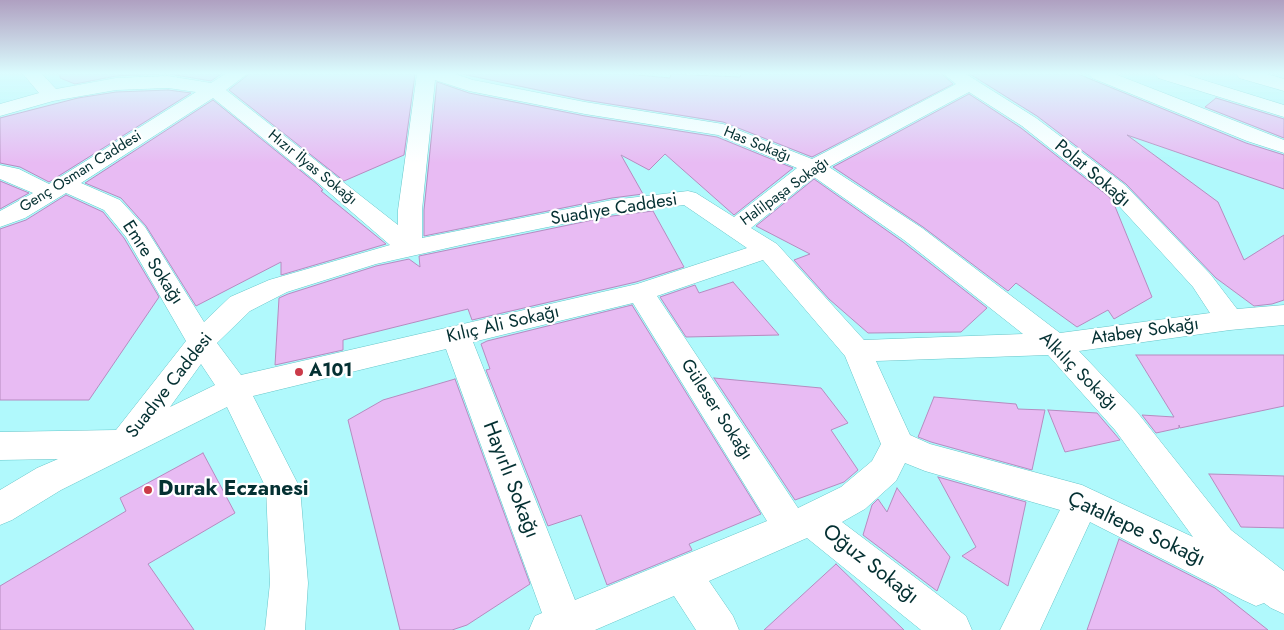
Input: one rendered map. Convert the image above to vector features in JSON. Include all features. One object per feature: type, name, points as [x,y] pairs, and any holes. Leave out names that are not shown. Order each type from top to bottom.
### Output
[{"type":"street","points":[[0,110],[25,103]]},
{"type":"street","name":"Genç Osman Caddesi","points":[[0,220],[18,213],[191,103]]},
{"type":"street","name":"Hızır İlyas Sokağı","points":[[231,103],[326,178],[410,248]]},
{"type":"street","points":[[410,248],[410,210],[423,103]]},
{"type":"street","name":"Has Sokağı","points":[[562,103],[723,130],[813,167]]},
{"type":"street","name":"Halilpaşa Sokağı","points":[[735,228],[813,167],[920,103]]},
{"type":"street","name":"Polat Sokağı","points":[[998,103],[1029,122],[1117,190],[1202,281],[1230,320]]},
{"type":"street","points":[[1171,103],[1284,147]]},
{"type":"street","points":[[1259,103],[1284,111]]},
{"type":"street","name":"Alkılıç Sokağı","points":[[813,167],[913,234],[1054,344],[1126,421],[1218,542],[1284,596]]},
{"type":"street","name":"Emre Sokağı","points":[[0,172],[112,204],[136,233],[201,342],[234,389],[283,488],[289,583],[285,630]]},
{"type":"street","name":"Suadıye Caddesi","points":[[124,444],[201,342],[240,304],[278,286],[372,257],[410,248],[612,207],[688,198],[768,250],[852,346],[898,445]]},
{"type":"street","name":"Kılıç Ali Sokağı","points":[[234,389],[640,292],[768,250]]},
{"type":"street","name":"Güleser Sokağı","points":[[640,292],[801,523]]},
{"type":"street","name":"Atabey Sokağı","points":[[852,346],[1054,344],[1230,320],[1284,315]]},
{"type":"street","name":"Hayırlı Sokağı","points":[[456,336],[557,627]]},
{"type":"street","name":"Suadıye Caddesi","points":[[0,509],[49,479],[234,389]]},
{"type":"street","points":[[0,446],[124,444]]},
{"type":"street","points":[[557,627],[801,523],[853,498],[884,471],[898,445]]},
{"type":"street","name":"Çataltepe Sokağı","points":[[898,445],[924,457],[1082,500],[1284,602]]},
{"type":"street","points":[[1020,630],[1082,500]]},
{"type":"street","name":"Oğuz Sokağı","points":[[801,523],[952,630]]},
{"type":"street","points":[[682,574],[719,630]]},
{"type":"building","points":[[57,103],[174,103],[49,182],[20,167],[0,163],[0,118]]},
{"type":"building","points":[[208,103],[217,103],[317,184],[323,190],[321,191],[386,244],[281,275],[281,262],[196,306],[146,226],[121,198],[85,183]]},
{"type":"building","points":[[246,103],[411,103],[404,155],[344,181]]},
{"type":"building","points":[[435,103],[521,103],[585,116],[717,137],[793,168],[734,215],[665,154],[649,170],[621,155],[643,194],[612,198],[424,236],[424,210]]},
{"type":"building","points":[[606,103],[916,103],[812,157],[723,122]]},
{"type":"building","points":[[951,103],[983,103],[1021,128],[1108,196],[1116,205],[1114,204],[1152,297],[1114,319],[1108,310],[1077,327],[1016,283],[1008,291],[923,227],[833,167]]},
{"type":"building","points":[[1017,103],[1150,103],[1246,143],[1284,155],[1284,189],[1127,135],[1218,202],[1244,260],[1284,235],[1284,300],[1272,304],[1254,306],[1216,278],[1126,184],[1037,116]]},
{"type":"building","points":[[1209,103],[1233,103],[1284,119],[1284,138],[1205,107]]},
{"type":"building","points":[[814,179],[903,242],[987,308],[961,332],[868,333],[829,299],[794,260],[810,254],[756,226]]},
{"type":"building","points":[[0,181],[29,193],[0,209]]},
{"type":"building","points":[[66,195],[103,212],[124,238],[159,297],[89,400],[0,400],[0,229],[26,220]]},
{"type":"building","points":[[653,211],[684,267],[636,282],[472,320],[468,309],[343,340],[343,350],[275,365],[279,298],[288,294],[376,266],[409,259],[420,267],[419,256],[612,216]]},
{"type":"building","points":[[733,282],[779,335],[686,337],[660,297],[695,285],[699,293]]},
{"type":"building","points":[[632,305],[761,514],[689,544],[692,550],[607,585],[581,515],[548,526],[486,370],[490,369],[481,344]]},
{"type":"building","points":[[1136,355],[1284,355],[1284,406],[1180,428],[1179,425],[1179,428],[1156,433],[1142,415],[1174,417]]},
{"type":"building","points":[[714,378],[821,388],[848,423],[831,430],[858,470],[844,482],[795,500]]},
{"type":"building","points":[[455,379],[530,584],[467,625],[452,630],[400,630],[348,420],[383,400]]},
{"type":"building","points":[[934,397],[1016,404],[1018,409],[1045,410],[1032,470],[918,437]]},
{"type":"building","points":[[1048,410],[1097,413],[1120,440],[1065,452]]},
{"type":"building","points":[[203,453],[235,513],[148,564],[194,630],[0,630],[0,586],[126,511],[120,498]]},
{"type":"building","points":[[1209,474],[1284,476],[1284,528],[1241,527]]},
{"type":"building","points":[[938,477],[1026,502],[1008,586],[962,556],[976,547]]},
{"type":"building","points":[[897,488],[950,557],[937,591],[863,535],[872,505],[878,499],[887,512]]},
{"type":"building","points":[[1119,539],[1215,588],[1268,630],[1087,630]]},
{"type":"building","points":[[836,564],[904,630],[764,630]]},
{"type":"place","name":"A101","points":[[299,372]]},
{"type":"place","name":"Durak Eczanesi","points":[[148,490]]}]
